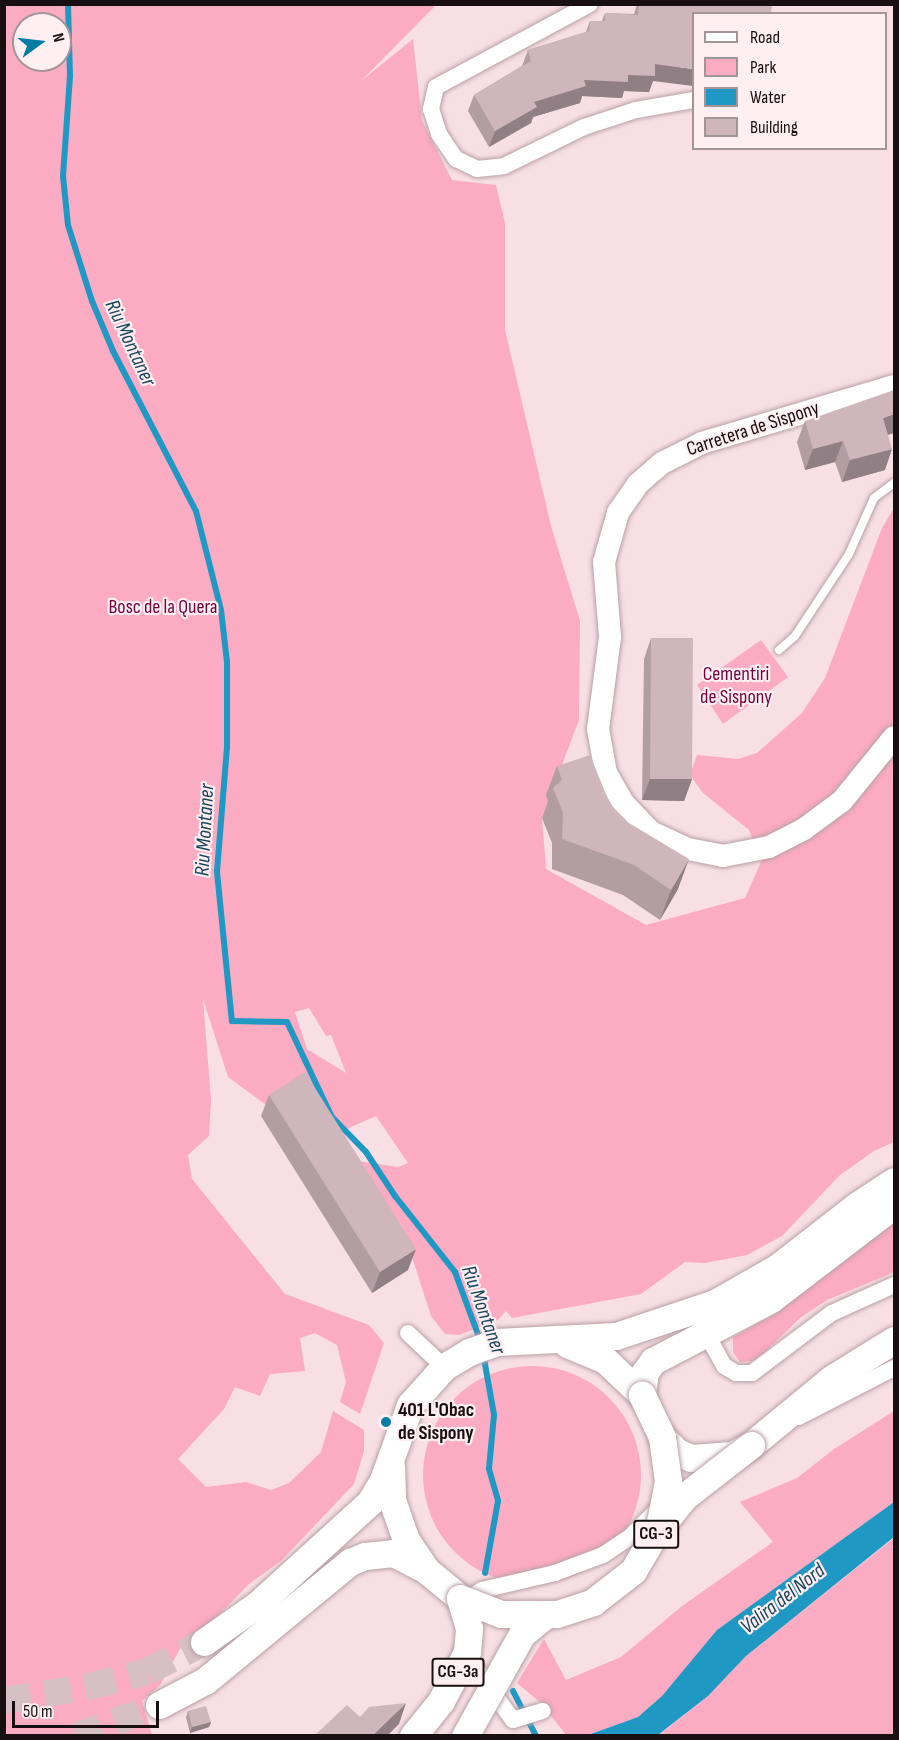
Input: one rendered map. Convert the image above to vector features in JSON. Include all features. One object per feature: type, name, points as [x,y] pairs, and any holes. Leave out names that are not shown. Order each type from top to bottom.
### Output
[{"type":"highway","name":"CG-3","points":[[204,1642],[258,1604],[346,1527],[376,1493],[410,1405],[444,1367],[469,1352],[496,1342],[525,1338],[554,1340],[616,1336],[665,1322],[743,1289],[893,1189]]},
{"type":"highway","name":"CG-3","points":[[642,1395],[645,1372],[653,1362],[771,1299],[893,1189]]},
{"type":"highway","name":"CG-3","points":[[159,1705],[215,1674],[350,1562],[365,1556],[393,1553],[426,1570],[460,1598],[501,1614],[544,1616],[581,1607],[614,1588],[641,1561],[659,1527],[668,1481],[662,1437],[642,1395],[605,1360],[554,1340]]},
{"type":"highway","points":[[659,1527],[684,1497],[831,1379],[894,1340]]},
{"type":"highway","points":[[662,1437],[677,1452],[692,1458],[732,1455],[751,1445]]},
{"type":"highway","name":"CG-3","points":[[393,1453],[390,1478],[398,1520],[426,1570]]},
{"type":"highway","name":"CG-3a","points":[[413,1736],[441,1701],[467,1652],[469,1628],[460,1598]]},
{"type":"highway","name":"CG-3a","points":[[465,1736],[522,1634],[544,1616]]},
{"type":"main road","name":"Carretera de Sispony","points":[[894,386],[702,442],[662,463],[638,484],[618,513],[604,562],[610,637],[598,729],[606,773],[624,804],[651,832],[688,849],[723,856],[768,847],[804,829],[842,801],[894,736]]},
{"type":"street","points":[[590,4],[436,87],[431,110],[439,134],[456,159],[477,169],[504,166],[584,127],[636,110],[692,100]]},
{"type":"street","points":[[707,1335],[724,1366],[736,1373],[752,1373],[832,1313],[894,1285]]},
{"type":"street","points":[[408,1333],[444,1367]]},
{"type":"street","points":[[543,1711],[513,1719],[458,1643],[454,1623],[458,1607],[482,1590],[555,1573],[603,1555],[630,1537],[658,1508],[711,1470],[781,1426],[894,1368]]},
{"type":"lane","points":[[779,650],[795,636],[836,575],[874,498],[894,483]]},
{"type":"green space","name":"Bosc de la Quera","points":[[5,5],[436,5],[361,81],[413,39],[422,121],[452,180],[496,185],[505,223],[505,330],[551,526],[580,621],[579,720],[542,818],[546,869],[646,925],[745,898],[761,862],[749,830],[703,793],[690,775],[697,755],[738,759],[757,753],[802,713],[825,678],[882,528],[894,508],[894,1142],[874,1151],[840,1175],[782,1236],[747,1255],[705,1263],[685,1262],[641,1294],[512,1318],[506,1311],[498,1320],[459,1335],[445,1334],[431,1316],[402,1226],[370,1188],[357,1161],[398,1167],[408,1163],[376,1116],[335,1134],[325,1148],[228,1077],[203,999],[211,1100],[209,1136],[188,1155],[192,1179],[285,1294],[369,1325],[384,1343],[360,1414],[340,1402],[346,1382],[337,1345],[315,1333],[300,1338],[305,1371],[270,1374],[260,1396],[235,1387],[224,1409],[178,1459],[206,1487],[246,1482],[271,1490],[289,1483],[321,1452],[333,1411],[364,1430],[364,1451],[354,1484],[282,1560],[248,1585],[218,1616],[182,1645],[160,1685],[142,1701],[152,1735],[5,1735]],"holes":[[[309,1008],[326,1036],[331,1035],[346,1073],[307,1049],[295,1012]]]},
{"type":"green space","name":"Cementiri de Sispony","points":[[761,640],[788,677],[723,724],[697,685]]},
{"type":"green space","points":[[894,1218],[894,1272],[827,1300],[800,1318],[764,1353],[752,1361],[740,1362],[733,1352],[733,1337],[770,1317]]},
{"type":"green space","points":[[532,1366],[553,1368],[574,1374],[593,1384],[609,1398],[623,1414],[633,1433],[639,1454],[641,1475],[639,1496],[633,1517],[623,1536],[609,1552],[593,1566],[574,1576],[553,1582],[532,1584],[511,1582],[490,1576],[471,1566],[455,1552],[441,1536],[431,1517],[425,1496],[423,1475],[425,1454],[431,1433],[441,1414],[455,1398],[471,1384],[490,1374],[511,1368]]},
{"type":"green space","points":[[894,1411],[894,1502],[720,1628],[662,1696],[638,1717],[588,1735],[566,1735],[542,1704],[517,1683],[544,1639],[566,1680],[621,1657],[682,1606],[773,1542],[740,1502],[797,1478],[834,1449]]},
{"type":"green space","points":[[894,1538],[894,1735],[658,1736],[708,1696],[746,1656]]},
{"type":"water","name":"Valira del Nord","points":[[894,1502],[894,1537],[746,1656],[708,1696],[658,1735],[588,1735],[638,1717],[662,1696],[717,1630]]},
{"type":"building","points":[[639,4],[772,5],[771,12],[692,12],[692,69],[655,64],[655,76],[628,75],[628,82],[584,80],[586,86],[534,102],[537,107],[495,131],[474,95],[531,61],[528,50],[589,31],[590,21],[605,21],[605,13],[638,15]]},
{"type":"building","points":[[894,390],[894,414],[883,418],[892,449],[850,460],[843,441],[813,449],[805,421]]},
{"type":"building","points":[[651,638],[693,638],[692,779],[650,779]]},
{"type":"building","points":[[590,755],[610,804],[629,823],[689,859],[671,890],[634,865],[562,839],[563,813],[553,788],[562,780],[557,766]]},
{"type":"building","points":[[305,1072],[416,1249],[380,1272],[269,1095]]},
{"type":"building","points":[[406,1703],[372,1736],[314,1736],[347,1705],[360,1717],[369,1707]]},
{"type":"building","points":[[206,1706],[211,1722],[192,1727],[188,1711]]},
{"type":"waterway","name":"Riu Montaner","points":[[68,4],[70,76],[63,176],[68,225],[92,301],[113,351],[196,511],[221,610],[227,662],[227,747],[217,872],[232,1021],[287,1022],[332,1117],[366,1152],[395,1196],[455,1272],[480,1340]]},
{"type":"waterway","name":"Riu Montaner","points":[[483,1353],[494,1415],[489,1469],[498,1501],[485,1573]]},
{"type":"waterway","name":"Riu Montaner","points":[[513,1691],[536,1736]]},
{"type":"tunnel","points":[[4,1700],[89,1686],[147,1671],[204,1642]]},
{"type":"tunnel","points":[[76,1736],[159,1705]]},
{"type":"place","name":"401 L'Obac de Sispony","points":[[386,1422]]}]
